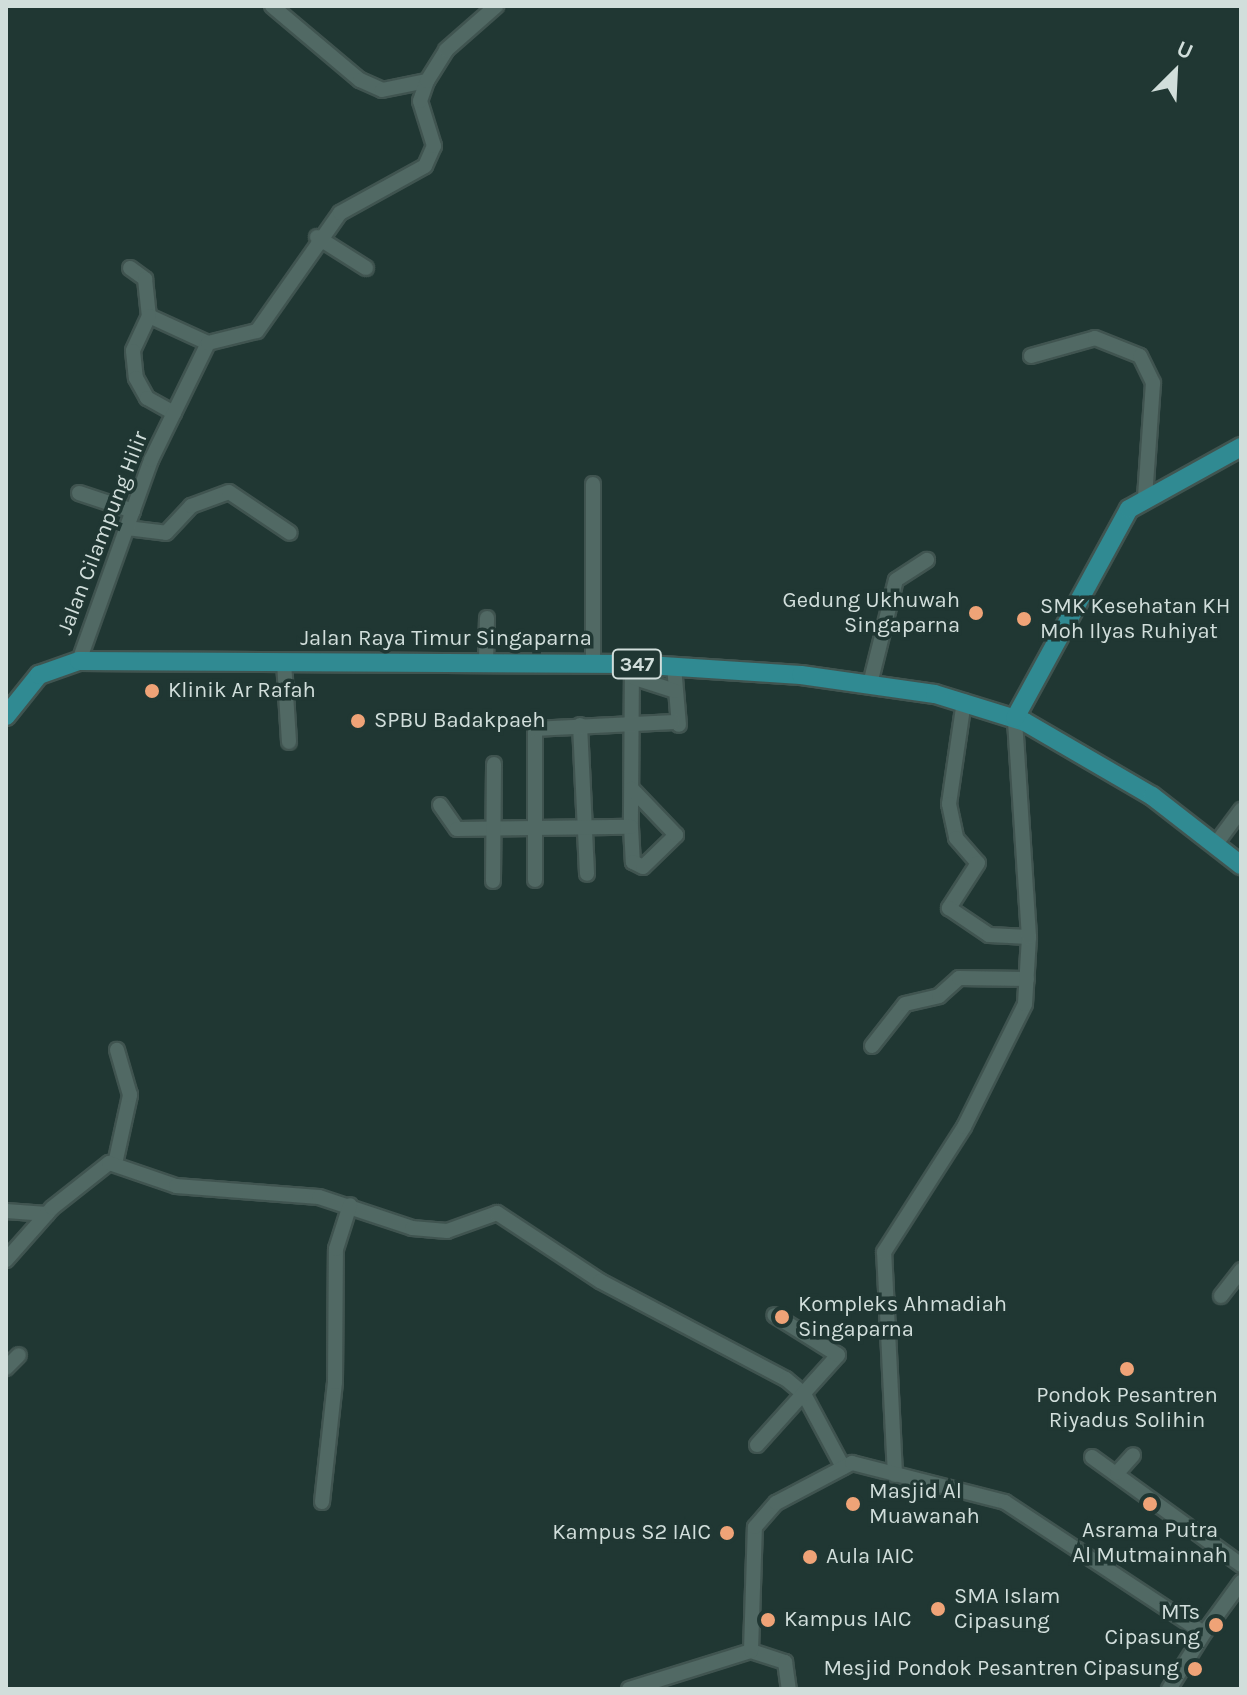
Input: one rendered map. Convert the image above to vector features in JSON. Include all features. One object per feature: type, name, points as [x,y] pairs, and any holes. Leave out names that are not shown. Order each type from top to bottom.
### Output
[{"type":"main road","points":[[1015,718],[1122,518],[1145,497],[1241,447]]},
{"type":"main road","name":"Jalan Raya Timur Singaparna","points":[[6,716],[39,675],[79,661],[486,662],[593,664],[632,670],[674,666],[870,684],[964,701],[1015,718],[1086,752],[1241,865]]},
{"type":"street","points":[[272,6],[371,85],[382,90],[427,81]]},
{"type":"street","points":[[149,316],[208,343],[257,331],[317,237],[340,213],[431,157],[433,132],[420,101],[427,81],[446,50],[496,6]]},
{"type":"street","points":[[317,237],[366,268]]},
{"type":"street","points":[[130,268],[145,279],[149,316],[133,351],[136,378],[147,398],[174,413]]},
{"type":"street","points":[[1031,356],[1095,338],[1140,356],[1153,383],[1145,497]]},
{"type":"street","name":"Jalan Cilampung Hilir","points":[[79,661],[133,511],[174,413],[208,343]]},
{"type":"street","points":[[593,484],[593,664]]},
{"type":"street","points":[[127,528],[166,533],[191,506],[229,492],[290,533]]},
{"type":"street","points":[[79,493],[133,511]]},
{"type":"street","points":[[870,684],[896,580],[927,560]]},
{"type":"street","points":[[486,662],[487,618]]},
{"type":"street","points":[[284,662],[289,742]]},
{"type":"street","points":[[535,880],[535,729],[580,725],[676,724],[674,666]]},
{"type":"street","points":[[632,789],[676,835],[637,867],[631,827],[632,670],[675,691]]},
{"type":"street","points":[[964,701],[949,804],[956,838],[978,863],[949,908],[989,935],[1029,937]]},
{"type":"street","points":[[895,1475],[884,1252],[996,1068],[1025,1004],[1029,937],[1015,718]]},
{"type":"street","points":[[580,725],[587,874]]},
{"type":"street","points":[[493,881],[494,764]]},
{"type":"street","points":[[440,805],[457,829],[631,827]]},
{"type":"street","points":[[1215,845],[1241,810]]},
{"type":"street","points":[[872,1046],[905,1004],[939,996],[959,978],[1027,979]]},
{"type":"street","points":[[115,1164],[130,1095],[117,1050]]},
{"type":"street","points":[[6,1260],[47,1214],[101,1165],[115,1164],[176,1186],[350,1205],[412,1228],[447,1231],[497,1213],[512,1217],[600,1281],[705,1331],[804,1394],[843,1467]]},
{"type":"street","points":[[322,1502],[335,1382],[336,1249],[350,1205]]},
{"type":"street","points":[[6,1211],[47,1214]]},
{"type":"street","points":[[1221,1296],[1241,1270]]},
{"type":"street","points":[[757,1445],[838,1355],[774,1315]]},
{"type":"street","points":[[6,1368],[19,1355]]},
{"type":"street","points":[[1117,1473],[1133,1455]]},
{"type":"street","points":[[1092,1457],[1241,1565]]},
{"type":"street","points":[[752,1646],[755,1527],[776,1503],[843,1467],[895,1475],[1005,1502],[1204,1633]]},
{"type":"street","points":[[1169,1689],[1241,1582]]},
{"type":"street","points":[[629,1689],[752,1646],[785,1662],[789,1689]]},
{"type":"place","name":"Gedung Ukhuwah Singaparna","points":[[976,613]]},
{"type":"place","name":"SMK Kesehatan KH Moh Ilyas Ruhiyat","points":[[1024,619]]},
{"type":"place","name":"Klinik Ar Rafah","points":[[152,691]]},
{"type":"place","name":"SPBU Badakpaeh","points":[[358,721]]},
{"type":"place","name":"Kompleks Ahmadiah Singaparna","points":[[782,1317]]},
{"type":"place","name":"Pondok Pesantren Riyadus Solihin","points":[[1127,1369]]},
{"type":"place","name":"Masjid Al Muawanah","points":[[853,1504]]},
{"type":"place","name":"Asrama Putra Al Mutmainnah","points":[[1150,1504]]},
{"type":"place","name":"Kampus S2 IAIC","points":[[727,1533]]},
{"type":"place","name":"Aula IAIC","points":[[810,1557]]},
{"type":"place","name":"SMA Islam Cipasung","points":[[938,1609]]},
{"type":"place","name":"Kampus IAIC","points":[[768,1620]]},
{"type":"place","name":"MTs Cipasung","points":[[1216,1625]]},
{"type":"place","name":"Mesjid Pondok Pesantren Cipasung","points":[[1195,1669]]}]
